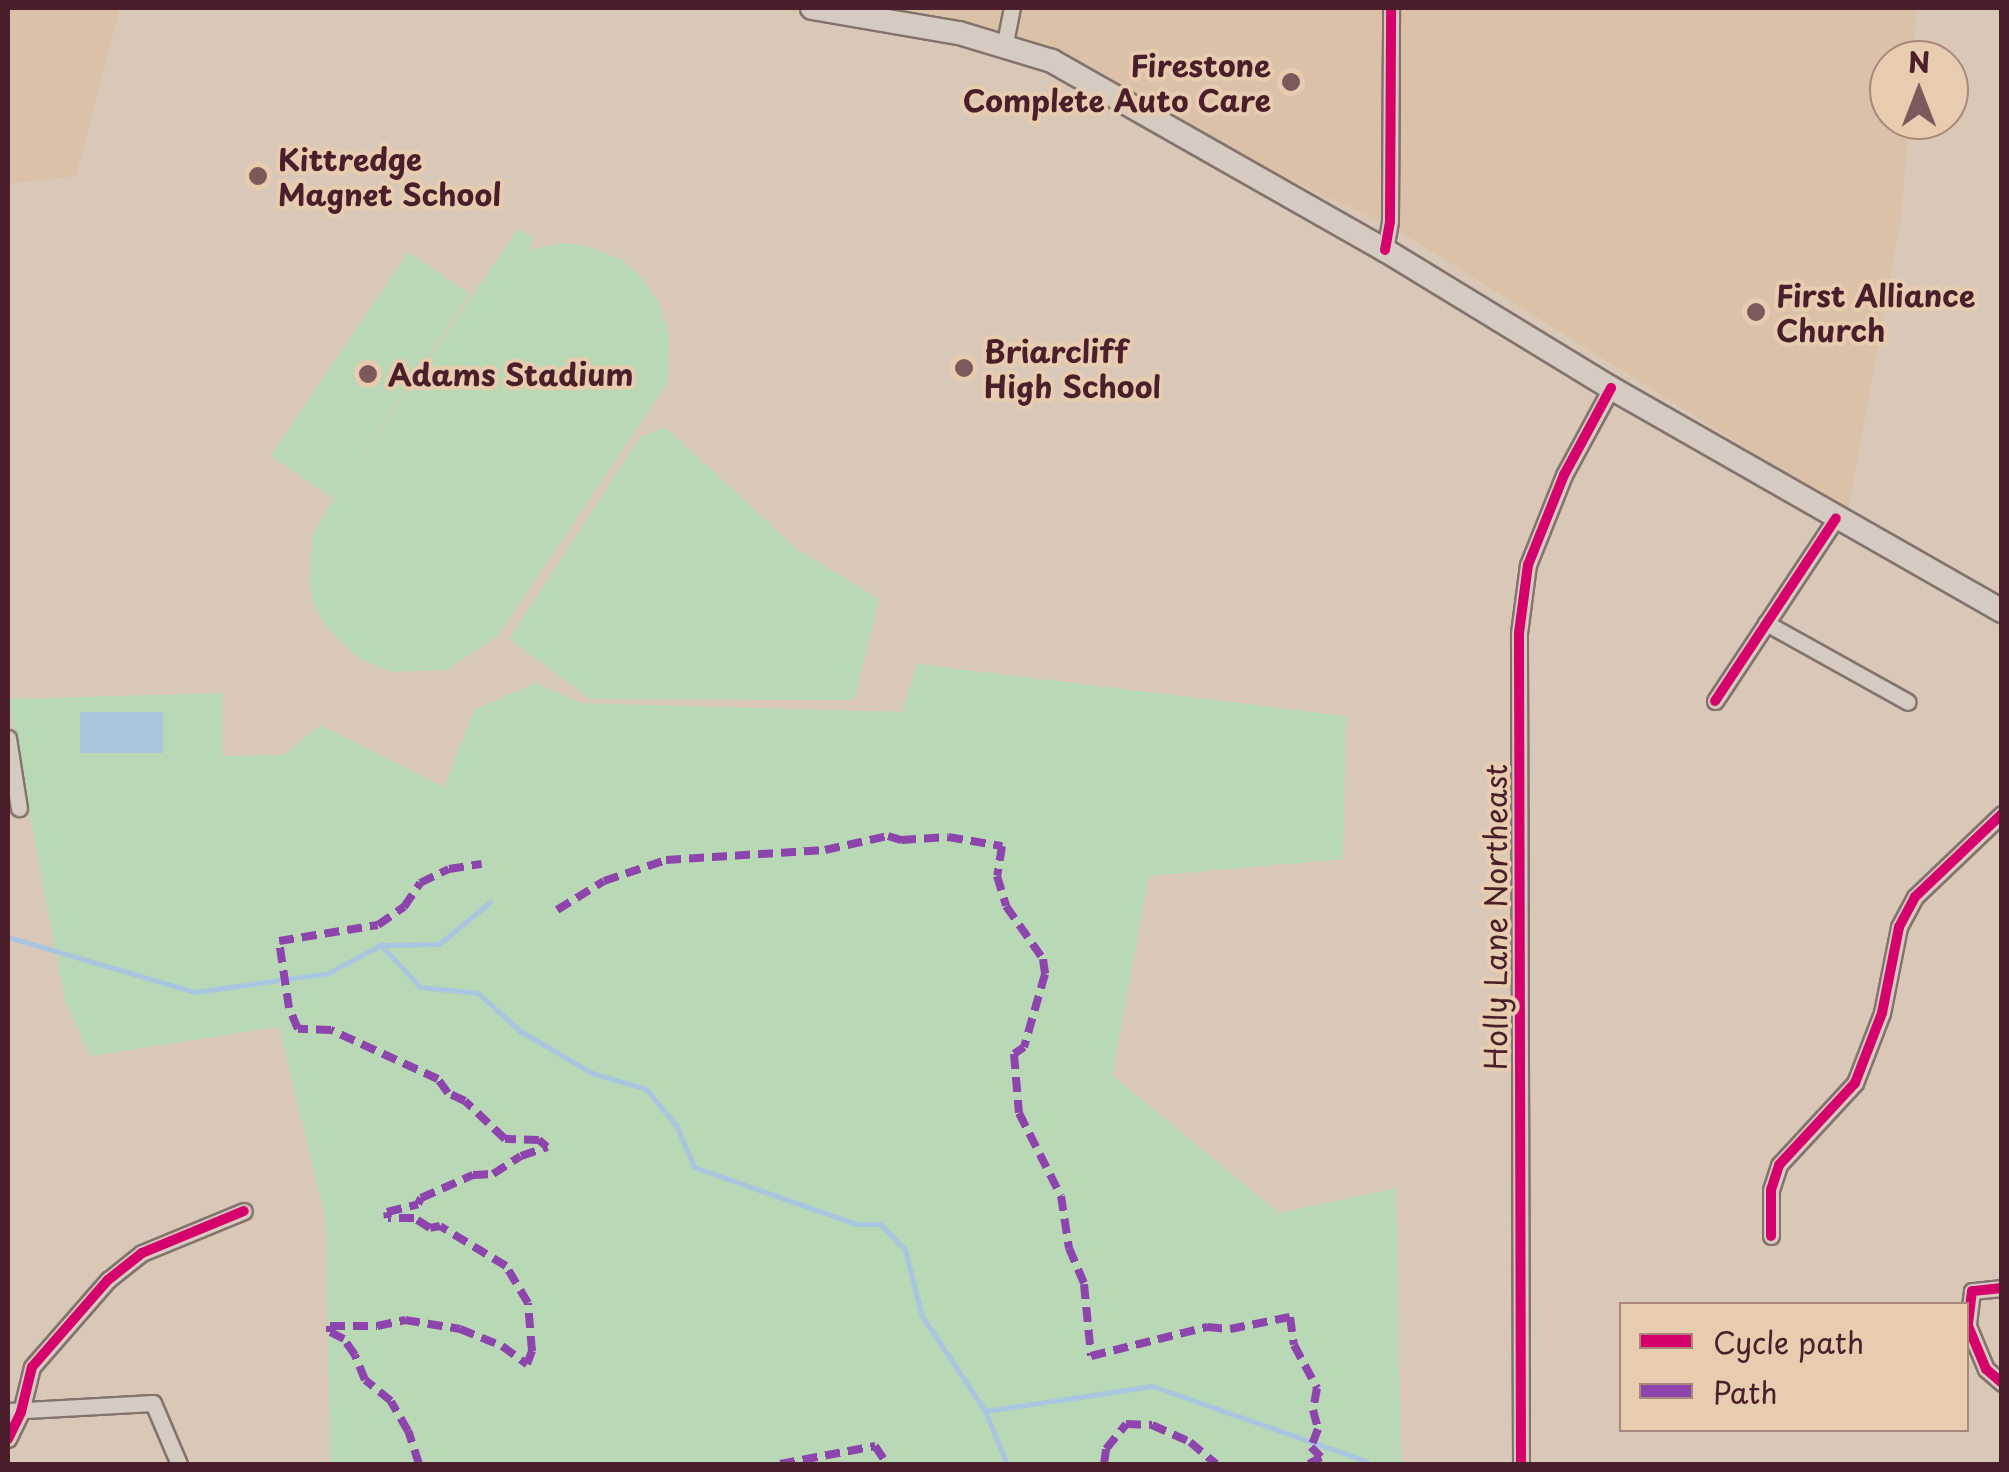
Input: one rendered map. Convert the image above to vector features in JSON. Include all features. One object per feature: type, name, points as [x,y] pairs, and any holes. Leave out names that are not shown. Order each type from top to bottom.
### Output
[{"type":"main road","points":[[812,8],[1005,44],[1052,61],[1385,250],[1611,388],[2002,612]]},
{"type":"street","points":[[1005,44],[1012,8]]},
{"type":"street","points":[[1385,250],[1390,221],[1392,8]]},
{"type":"street","name":"Holly Lane Northeast","points":[[1521,1464],[1519,633],[1528,565],[1564,475],[1611,388]]},
{"type":"street","points":[[1714,701],[1836,518]]},
{"type":"street","points":[[1766,623],[1908,702]]},
{"type":"street","points":[[8,738],[18,808]]},
{"type":"street","points":[[1772,1236],[1771,1190],[1779,1165],[1854,1083],[1882,1013],[1891,955],[1907,912],[1949,860],[2002,814]]},
{"type":"street","points":[[8,1439],[14,1411],[32,1367],[108,1280],[142,1253],[244,1211]]},
{"type":"street","points":[[1969,1317],[1972,1291],[2002,1288]]},
{"type":"street","points":[[1969,1328],[1986,1369],[2002,1382]]},
{"type":"street","points":[[14,1411],[153,1403],[180,1464]]},
{"type":"shaded area","points":[[8,8],[120,8],[76,176],[8,184]]},
{"type":"shaded area","points":[[765,8],[1917,8],[1915,40],[1869,40],[1869,140],[1907,140],[1901,219],[1848,512],[1394,228],[1029,57],[897,26]]},
{"type":"green space","points":[[518,229],[534,238],[528,250],[561,243],[584,245],[622,260],[637,272],[659,303],[669,336],[668,382],[498,636],[446,670],[390,672],[357,657],[325,626],[313,603],[309,579],[312,536],[341,486]]},
{"type":"green space","name":"Adams Stadium","points":[[408,252],[470,294],[333,498],[270,456]]},
{"type":"green space","points":[[665,427],[797,549],[879,599],[854,700],[590,699],[509,639],[640,437]]},
{"type":"green space","points":[[917,664],[1346,716],[1343,859],[1149,876],[1112,1075],[1279,1213],[1396,1188],[1401,1464],[330,1464],[325,1217],[279,1027],[90,1056],[65,1002],[8,699],[223,693],[223,756],[283,755],[321,725],[444,787],[474,710],[536,683],[580,703],[902,712]]},
{"type":"water","points":[[80,712],[163,712],[163,753],[80,753]]},
{"type":"waterway","points":[[381,945],[439,944],[490,902]]},
{"type":"waterway","points":[[8,937],[195,992],[328,973],[381,945],[420,987],[478,993],[520,1031],[592,1073],[646,1089],[676,1125],[694,1167],[856,1224],[880,1224],[905,1250],[922,1316],[985,1411],[1007,1464]]},
{"type":"waterway","points":[[985,1411],[1152,1386],[1366,1461]]},
{"type":"marked path","points":[[557,910],[604,881],[666,860],[825,850],[888,836],[901,840],[948,837],[1002,846],[997,876],[1006,906],[1043,959],[1045,974],[1024,1047],[1014,1054],[1019,1113],[1061,1196],[1069,1248],[1084,1284],[1091,1356],[1207,1327],[1230,1329],[1290,1317],[1294,1345],[1317,1388],[1313,1410],[1318,1429],[1311,1447],[1321,1457],[1309,1464]]},
{"type":"marked path","points":[[419,1464],[408,1431],[391,1401],[365,1380],[355,1355],[344,1339],[330,1332],[330,1326],[377,1326],[405,1320],[460,1329],[502,1346],[527,1364],[532,1351],[528,1303],[506,1266],[440,1226],[430,1228],[414,1218],[388,1218],[387,1212],[418,1204],[421,1198],[473,1175],[493,1174],[521,1156],[547,1147],[539,1140],[505,1139],[465,1101],[448,1093],[438,1079],[331,1030],[298,1029],[289,1008],[279,941],[378,925],[404,907],[420,883],[449,869],[482,864]]},
{"type":"marked path","points":[[1104,1464],[1106,1449],[1126,1424],[1152,1425],[1190,1442],[1216,1464]]},
{"type":"marked path","points":[[780,1464],[875,1446],[887,1464]]},
{"type":"cycle path","points":[[1385,250],[1390,221],[1391,8]]},
{"type":"cycle path","points":[[1521,1464],[1519,633],[1528,565],[1564,475],[1611,388]]},
{"type":"cycle path","points":[[1715,701],[1836,518]]},
{"type":"cycle path","points":[[1771,1236],[1771,1190],[1779,1165],[1855,1083],[1882,1013],[1899,927],[1915,897],[2002,814]]},
{"type":"cycle path","points":[[8,1439],[21,1412],[32,1367],[108,1280],[142,1253],[244,1211]]},
{"type":"cycle path","points":[[1969,1317],[1972,1291],[2002,1288]]},
{"type":"cycle path","points":[[1969,1328],[1986,1369],[2002,1383]]},
{"type":"place","name":"Firestone Complete Auto Care","points":[[1291,82]]},
{"type":"place","name":"Kittredge Magnet School","points":[[258,176]]},
{"type":"place","name":"First Alliance Church","points":[[1756,312]]},
{"type":"place","name":"Briarcliff High School","points":[[964,368]]},
{"type":"place","name":"Adams Stadium","points":[[368,374]]}]
